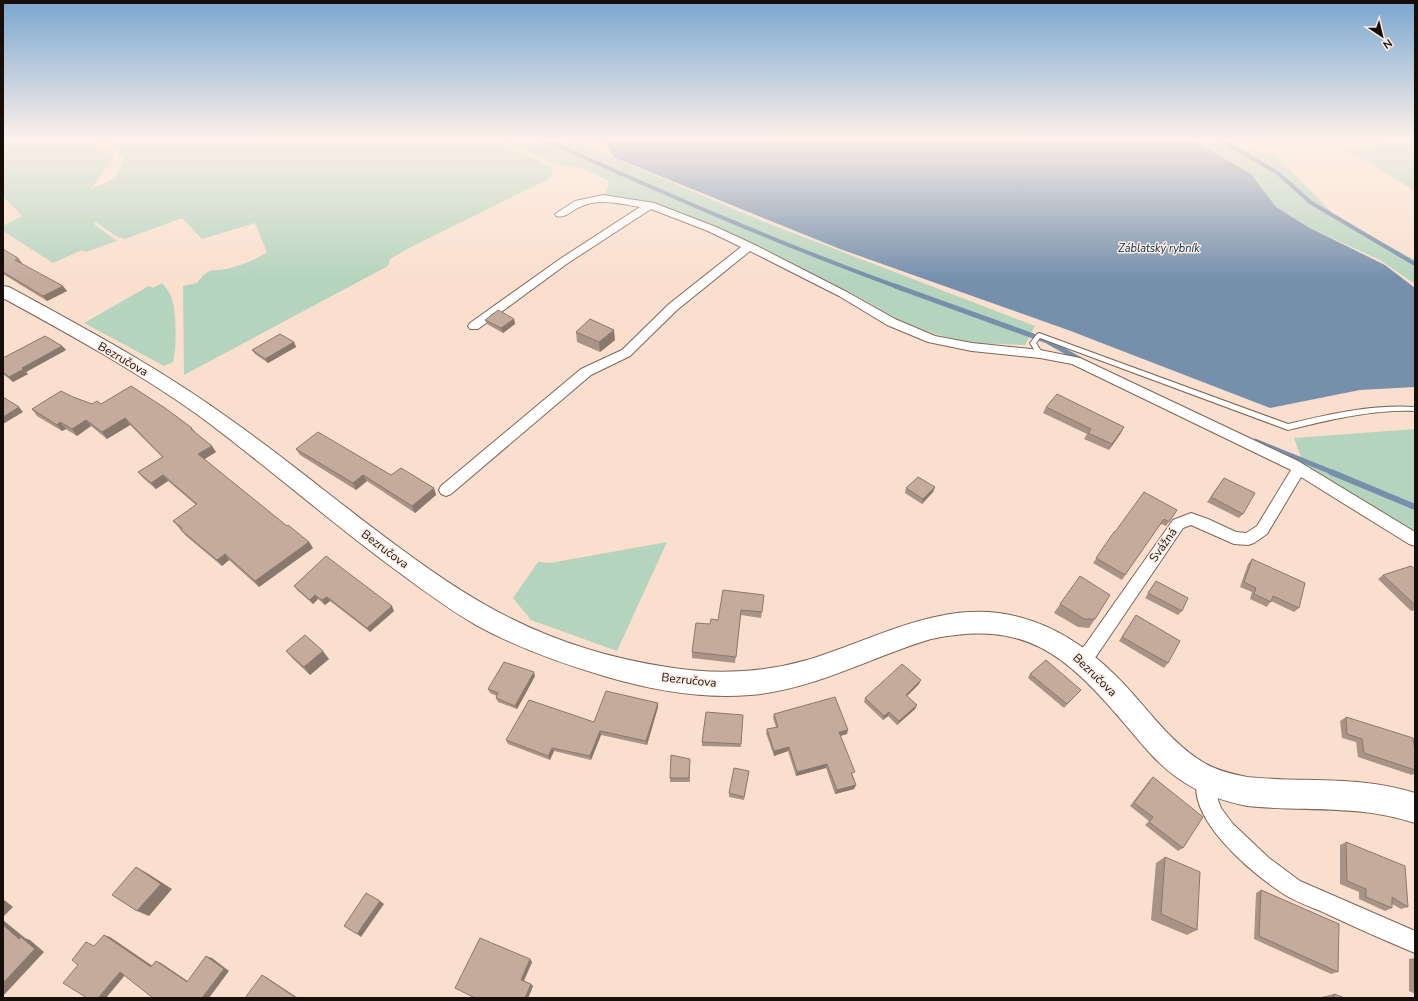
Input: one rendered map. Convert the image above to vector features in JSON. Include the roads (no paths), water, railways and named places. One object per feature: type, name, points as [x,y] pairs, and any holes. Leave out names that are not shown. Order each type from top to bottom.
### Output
[{"type":"main road","name":"Bezručova","points":[[3,291],[139,367],[181,393],[230,428],[377,544],[443,592],[487,619],[513,632],[571,655],[629,671],[667,679],[719,684],[751,683],[790,676],[823,666],[940,625],[978,622],[1016,626],[1034,632],[1061,645],[1082,660],[1114,691],[1160,744],[1177,760],[1206,780],[1239,791],[1255,793],[1370,796],[1415,808]]},
{"type":"street","points":[[560,214],[579,203],[603,198],[650,205],[712,229],[749,246],[843,294],[891,322],[932,339],[972,347],[1036,348],[1075,361],[1299,469],[1415,540]]},
{"type":"street","points":[[474,326],[564,261],[650,205]]},
{"type":"street","points":[[446,490],[586,372],[599,365],[619,358],[626,353],[673,307],[749,246]]},
{"type":"street","name":"Svážná","points":[[1082,660],[1091,650],[1178,524],[1191,519],[1234,538],[1248,539],[1262,530],[1299,469]]},
{"type":"street","points":[[1206,780],[1208,800],[1214,815],[1226,831],[1262,865],[1293,888],[1415,942]]},
{"type":"lane","points":[[1036,348],[1039,335],[1288,427],[1329,417],[1375,411],[1415,409]]},
{"type":"water","name":"Záblatský rybník","points":[[681,185],[1259,185],[1276,207],[1308,227],[1385,265],[1415,288],[1415,387],[1360,390],[1270,408],[1068,330],[840,249]]},
{"type":"waterway","points":[[646,185],[808,253],[898,287]]},
{"type":"waterway","points":[[1291,185],[1310,202],[1415,264]]},
{"type":"waterway","points":[[895,286],[1047,341],[1079,359]]},
{"type":"waterway","points":[[1255,441],[1334,473]]},
{"type":"waterway","points":[[1331,472],[1415,507]]}]
